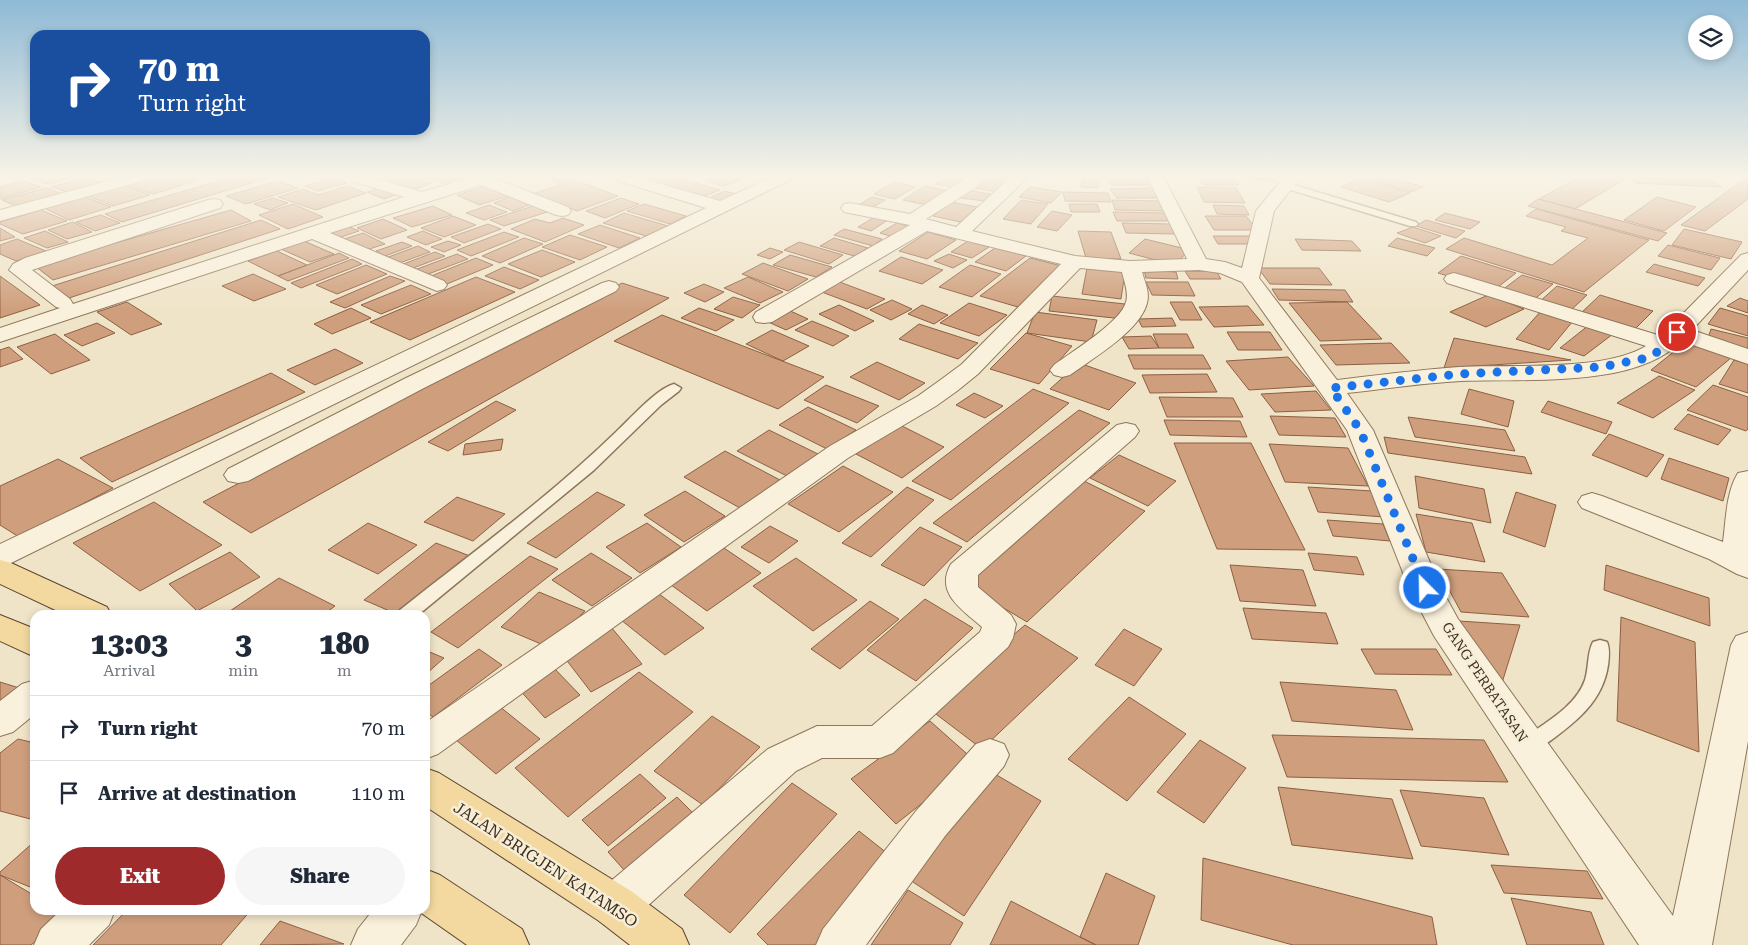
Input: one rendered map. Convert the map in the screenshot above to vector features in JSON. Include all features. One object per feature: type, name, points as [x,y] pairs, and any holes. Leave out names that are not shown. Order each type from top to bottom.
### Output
[{"type":"main road","points":[[0,571],[84,610]]},
{"type":"main road","points":[[0,627],[30,642]]},
{"type":"main road","name":"JALAN BRIGJEN KATAMSO","points":[[430,789],[615,906],[666,945]]},
{"type":"main road","points":[[430,893],[506,945]]},
{"type":"street","points":[[63,303],[19,270],[20,268],[32,262],[157,222]]},
{"type":"street","points":[[0,335],[345,222]]},
{"type":"street","points":[[0,556],[384,372],[689,222]]},
{"type":"street","name":"GANG PERBATASAN","points":[[915,222],[1075,262],[1130,267],[1199,264],[1226,268],[1249,278],[1360,430],[1425,588],[1446,627],[1666,945]]},
{"type":"street","points":[[960,233],[972,222]]},
{"type":"street","points":[[1178,222],[1199,264]]},
{"type":"street","points":[[1249,278],[1262,222]]},
{"type":"street","points":[[764,317],[919,223]]},
{"type":"street","points":[[0,324],[272,233]]},
{"type":"street","points":[[313,233],[437,285]]},
{"type":"street","points":[[430,739],[839,452],[941,391],[970,369],[1075,262]]},
{"type":"street","points":[[1331,388],[1459,374],[1601,367],[1642,359],[1656,353],[1746,264]]},
{"type":"street","points":[[1062,370],[1125,322],[1134,311],[1137,302],[1137,292],[1130,267]]},
{"type":"street","points":[[1454,279],[1671,339],[1748,357]]},
{"type":"street","points":[[238,474],[412,384],[609,287]]},
{"type":"street","points":[[384,372],[412,384]]},
{"type":"street","points":[[615,906],[782,760],[817,742],[880,742],[996,638],[999,624],[962,591],[962,572],[1126,431]]},
{"type":"street","points":[[1592,502],[1720,552],[1742,557],[1743,499],[1748,479]]},
{"type":"street","points":[[1690,945],[1748,645]]},
{"type":"street","points":[[0,721],[30,698]]},
{"type":"street","points":[[839,945],[923,834],[963,784],[990,755]]},
{"type":"street","points":[[57,945],[88,915]]},
{"type":"street","points":[[374,945],[396,915]]},
{"type":"lane","points":[[1407,222],[1413,224]]},
{"type":"lane","points":[[412,610],[590,468],[656,402],[674,388]]},
{"type":"lane","points":[[1528,746],[1577,708],[1586,698],[1594,682],[1600,647]]},
{"type":"building","points":[[0,222],[63,222],[23,234],[0,224]]},
{"type":"building","points":[[73,222],[92,232],[67,239],[48,230]]},
{"type":"building","points":[[76,222],[120,223],[95,231]]},
{"type":"building","points":[[189,222],[247,222],[53,280],[35,266]]},
{"type":"building","points":[[254,222],[265,222],[280,229],[69,298],[52,286]]},
{"type":"building","points":[[274,222],[308,222],[288,229]]},
{"type":"building","points":[[374,222],[390,222],[407,230],[381,239],[357,228]]},
{"type":"building","points":[[402,222],[428,222],[412,227]]},
{"type":"building","points":[[437,222],[469,222],[476,225],[444,237],[421,228]]},
{"type":"building","points":[[495,222],[516,222],[504,226]]},
{"type":"building","points":[[528,222],[575,222],[584,225],[545,242],[511,229]]},
{"type":"building","points":[[655,222],[668,226],[646,236],[603,223]]},
{"type":"building","points":[[866,222],[885,222],[871,231],[858,227]]},
{"type":"building","points":[[1042,222],[1065,222],[1057,231],[1037,227]]},
{"type":"building","points":[[1209,222],[1251,222],[1257,230],[1214,230]]},
{"type":"building","points":[[1422,222],[1433,222],[1465,231],[1456,238],[1416,226]]},
{"type":"building","points":[[1443,222],[1480,222],[1470,229]]},
{"type":"building","points":[[1548,222],[1584,222],[1649,240],[1584,292],[1446,249],[1464,238],[1552,265],[1588,238],[1561,231],[1566,227]]},
{"type":"building","points":[[1588,222],[1626,222],[1667,233],[1658,241]]},
{"type":"building","points":[[1632,222],[1676,222],[1664,231]]},
{"type":"building","points":[[1685,222],[1717,222],[1705,231],[1681,225]]},
{"type":"building","points":[[897,223],[910,227],[893,237],[880,233]]},
{"type":"building","points":[[1122,223],[1170,224],[1175,234],[1126,233]]},
{"type":"building","points":[[488,224],[501,229],[464,243],[451,237]]},
{"type":"building","points":[[600,225],[640,238],[619,248],[578,234]]},
{"type":"building","points":[[347,226],[359,231],[332,240],[320,235]]},
{"type":"building","points":[[1413,227],[1441,236],[1425,243],[1397,233]]},
{"type":"building","points":[[0,228],[15,237],[0,241]]},
{"type":"building","points":[[844,229],[882,239],[873,246],[834,235]]},
{"type":"building","points":[[1684,229],[1742,242],[1731,259],[1672,245]]},
{"type":"building","points":[[45,231],[68,242],[47,248],[24,238]]},
{"type":"building","points":[[423,231],[442,239],[426,245],[407,237]]},
{"type":"building","points":[[1078,231],[1111,232],[1121,259],[1086,258]]},
{"type":"building","points":[[504,232],[519,237],[471,256],[457,250]]},
{"type":"building","points":[[928,232],[956,240],[927,259],[899,251]]},
{"type":"building","points":[[363,233],[385,244],[360,252],[338,241]]},
{"type":"building","points":[[570,235],[607,247],[580,260],[542,247]]},
{"type":"building","points":[[1213,236],[1250,236],[1256,244],[1218,244]]},
{"type":"building","points":[[524,238],[543,244],[500,263],[482,256]]},
{"type":"building","points":[[834,238],[868,248],[854,256],[820,246]]},
{"type":"building","points":[[1397,238],[1435,248],[1427,256],[1388,246]]},
{"type":"building","points":[[17,239],[46,251],[16,261],[0,254],[0,245]]},
{"type":"building","points":[[1145,239],[1190,250],[1174,265],[1129,253]]},
{"type":"building","points":[[1295,239],[1352,241],[1361,251],[1302,250]]},
{"type":"building","points":[[304,241],[334,254],[310,262],[281,249]]},
{"type":"building","points":[[448,241],[461,245],[444,252],[431,247]]},
{"type":"building","points":[[968,241],[989,247],[972,258],[951,252]]},
{"type":"building","points":[[402,242],[412,246],[385,256],[376,251]]},
{"type":"building","points":[[799,242],[843,255],[829,264],[784,250]]},
{"type":"building","points":[[1668,245],[1720,258],[1711,270],[1658,256]]},
{"type":"building","points":[[418,246],[430,252],[394,265],[383,259]]},
{"type":"building","points":[[770,248],[783,252],[770,259],[757,255]]},
{"type":"building","points":[[995,248],[1026,256],[1006,271],[975,262]]},
{"type":"building","points":[[542,250],[575,262],[541,277],[508,264]]},
{"type":"building","points":[[277,251],[307,265],[278,276],[248,261]]},
{"type":"building","points":[[435,252],[445,256],[408,270],[398,266]]},
{"type":"building","points":[[339,253],[349,258],[288,281],[278,276]]},
{"type":"building","points":[[457,254],[468,259],[423,276],[412,271]]},
{"type":"building","points":[[949,254],[967,260],[953,268],[934,261]]},
{"type":"building","points":[[790,255],[832,267],[816,277],[773,265]]},
{"type":"building","points":[[1461,256],[1516,273],[1494,290],[1438,273]]},
{"type":"building","points":[[901,257],[943,270],[922,284],[879,271]]},
{"type":"building","points":[[476,258],[493,265],[442,286],[426,278]]},
{"type":"building","points":[[1030,258],[1066,267],[1018,307],[980,296]]},
{"type":"building","points":[[352,259],[362,264],[301,288],[291,283]]},
{"type":"building","points":[[763,263],[808,279],[788,291],[742,274]]},
{"type":"building","points":[[1654,264],[1705,278],[1698,286],[1646,272]]},
{"type":"building","points":[[366,265],[387,274],[337,294],[316,285]]},
{"type":"building","points":[[970,265],[1001,274],[972,297],[939,287]]},
{"type":"building","points":[[504,267],[539,280],[520,289],[485,276]]},
{"type":"building","points":[[1087,268],[1125,272],[1121,299],[1082,294]]},
{"type":"building","points":[[1258,268],[1319,268],[1332,285],[1270,284]]},
{"type":"building","points":[[1144,270],[1176,272],[1178,279],[1146,278]]},
{"type":"building","points":[[1185,271],[1216,271],[1221,279],[1190,279]]},
{"type":"building","points":[[253,274],[286,289],[254,301],[222,286]]},
{"type":"building","points":[[1522,275],[1553,284],[1532,301],[1501,291]]},
{"type":"building","points":[[0,276],[40,305],[0,318]]},
{"type":"building","points":[[390,276],[405,281],[345,308],[330,302]]},
{"type":"building","points":[[476,277],[515,292],[410,340],[370,322]]},
{"type":"building","points":[[748,277],[783,292],[760,303],[724,288]]},
{"type":"building","points":[[837,281],[885,299],[867,309],[819,291]]},
{"type":"building","points":[[1146,282],[1188,282],[1195,296],[1152,295]]},
{"type":"building","points":[[622,283],[669,298],[251,533],[203,502]]},
{"type":"building","points":[[704,284],[724,292],[705,302],[684,293]]},
{"type":"building","points":[[411,285],[431,294],[381,314],[361,305]]},
{"type":"building","points":[[1557,286],[1587,295],[1569,312],[1538,303]]},
{"type":"building","points":[[1272,289],[1345,290],[1353,302],[1279,300]]},
{"type":"building","points":[[1488,295],[1524,309],[1486,327],[1450,312]]},
{"type":"building","points":[[1600,295],[1653,311],[1633,331],[1580,314]]},
{"type":"building","points":[[1052,296],[1125,304],[1123,319],[1049,311]]},
{"type":"building","points":[[733,297],[760,305],[742,318],[714,309]]},
{"type":"building","points":[[1740,298],[1748,301],[1748,313],[1727,306]]},
{"type":"building","points":[[892,300],[912,309],[891,320],[870,310]]},
{"type":"building","points":[[127,302],[162,324],[131,335],[97,312]]},
{"type":"building","points":[[1170,302],[1192,302],[1202,320],[1180,320]]},
{"type":"building","points":[[1347,302],[1382,339],[1320,341],[1289,303]]},
{"type":"building","points":[[969,303],[1007,315],[979,336],[940,323]]},
{"type":"building","points":[[839,305],[874,321],[855,331],[819,314]]},
{"type":"building","points":[[922,305],[948,315],[934,324],[908,314]]},
{"type":"building","points":[[1248,306],[1264,325],[1214,327],[1199,307]]},
{"type":"building","points":[[351,308],[371,318],[332,334],[314,324]]},
{"type":"building","points":[[699,308],[734,320],[716,331],[681,318]]},
{"type":"building","points":[[1720,308],[1748,316],[1748,336],[1708,324]]},
{"type":"building","points":[[786,309],[808,319],[786,330],[764,320]]},
{"type":"building","points":[[1541,311],[1573,321],[1549,350],[1516,339]]},
{"type":"building","points":[[1035,312],[1097,320],[1091,342],[1027,333]]},
{"type":"building","points":[[662,315],[824,377],[778,409],[614,341]]},
{"type":"building","points":[[1172,318],[1176,326],[1142,327],[1138,319]]},
{"type":"building","points":[[812,321],[849,336],[833,346],[795,330]]},
{"type":"building","points":[[97,323],[115,333],[82,346],[64,335]]},
{"type":"building","points":[[919,324],[978,343],[958,359],[899,339]]},
{"type":"building","points":[[1589,325],[1613,334],[1584,356],[1560,348]]},
{"type":"building","points":[[1711,329],[1748,338],[1748,352],[1707,341]]},
{"type":"building","points":[[772,330],[809,346],[783,361],[746,344]]},
{"type":"building","points":[[1227,332],[1270,332],[1282,350],[1238,350]]},
{"type":"building","points":[[1026,333],[1072,346],[1039,384],[990,369]]},
{"type":"building","points":[[55,334],[90,360],[51,374],[17,347]]},
{"type":"building","points":[[1153,334],[1187,334],[1194,348],[1159,348]]},
{"type":"building","points":[[1151,336],[1159,348],[1129,349],[1122,337]]},
{"type":"building","points":[[1454,338],[1571,360],[1444,368]]},
{"type":"building","points":[[1686,342],[1731,358],[1696,387],[1651,370]]},
{"type":"building","points":[[1391,343],[1410,363],[1336,365],[1320,345]]},
{"type":"building","points":[[9,347],[23,359],[0,367],[0,350]]},
{"type":"building","points":[[335,349],[363,363],[315,385],[287,370]]},
{"type":"building","points":[[1128,355],[1203,355],[1211,369],[1134,369]]},
{"type":"building","points":[[1288,357],[1314,386],[1249,390],[1226,361]]},
{"type":"building","points":[[1734,360],[1748,364],[1748,393],[1719,384]]},
{"type":"building","points":[[877,362],[925,383],[899,400],[850,377]]},
{"type":"building","points":[[1079,363],[1136,383],[1109,410],[1050,389]]},
{"type":"building","points":[[271,373],[305,392],[112,482],[80,458]]},
{"type":"building","points":[[1207,374],[1217,392],[1150,393],[1142,375]]},
{"type":"building","points":[[1659,376],[1695,390],[1653,418],[1617,403]]},
{"type":"building","points":[[826,385],[879,406],[857,423],[804,400]]},
{"type":"building","points":[[1713,385],[1748,397],[1748,429],[1746,431],[1687,410]]},
{"type":"building","points":[[1033,389],[1069,403],[951,500],[912,481]]},
{"type":"building","points":[[1469,389],[1514,401],[1508,427],[1461,414]]},
{"type":"building","points":[[1316,391],[1331,410],[1275,412],[1261,394]]},
{"type":"building","points":[[974,393],[1003,406],[985,418],[956,405]]},
{"type":"building","points":[[1159,397],[1233,398],[1243,417],[1167,417]]},
{"type":"building","points":[[496,401],[516,410],[448,451],[428,442]]},
{"type":"building","points":[[1548,401],[1612,422],[1606,434],[1541,412]]},
{"type":"building","points":[[808,407],[856,430],[827,449],[779,425]]},
{"type":"building","points":[[1079,410],[1110,423],[967,542],[933,523]]},
{"type":"building","points":[[1688,414],[1731,430],[1718,445],[1674,429]]},
{"type":"building","points":[[1270,416],[1335,418],[1346,437],[1279,435]]},
{"type":"building","points":[[1408,417],[1505,430],[1515,451],[1415,437]]},
{"type":"building","points":[[1164,420],[1240,421],[1247,437],[1170,435]]},
{"type":"building","points":[[900,425],[944,447],[902,478],[856,454]]},
{"type":"building","points":[[769,430],[818,454],[787,476],[737,451]]},
{"type":"building","points":[[1609,434],[1664,455],[1647,477],[1592,455]]},
{"type":"building","points":[[1384,437],[1525,457],[1532,474],[1388,453]]},
{"type":"building","points":[[503,439],[501,450],[463,455],[465,444]]},
{"type":"building","points":[[1174,443],[1251,443],[1305,550],[1217,549]]},
{"type":"building","points":[[1269,444],[1348,448],[1368,486],[1285,482]]},
{"type":"building","points":[[725,451],[780,480],[740,508],[684,477]]},
{"type":"building","points":[[1119,455],[1176,481],[1148,506],[1090,478]]},
{"type":"building","points":[[1669,458],[1729,478],[1723,501],[1661,479]]},
{"type":"building","points":[[58,459],[113,488],[19,537],[0,525],[0,486]]},
{"type":"building","points":[[843,466],[893,492],[839,532],[788,504]]},
{"type":"building","points":[[1415,476],[1484,489],[1491,523],[1419,508]]},
{"type":"building","points":[[1084,481],[1145,511],[1027,622],[962,583]]},
{"type":"building","points":[[907,487],[934,500],[871,557],[842,543]]},
{"type":"building","points":[[1308,487],[1372,491],[1384,517],[1318,512]]},
{"type":"building","points":[[685,491],[725,516],[684,542],[644,515]]},
{"type":"building","points":[[597,492],[625,505],[556,558],[527,543]]},
{"type":"building","points":[[1516,492],[1556,505],[1545,547],[1503,532]]},
{"type":"building","points":[[457,497],[505,514],[473,541],[424,522]]},
{"type":"building","points":[[154,502],[222,545],[140,591],[73,543]]},
{"type":"building","points":[[1416,514],[1472,523],[1485,562],[1426,552]]},
{"type":"building","points":[[1327,520],[1383,524],[1390,541],[1333,536]]},
{"type":"building","points":[[368,523],[417,545],[378,574],[328,550]]},
{"type":"building","points":[[647,523],[681,547],[640,573],[606,547]]},
{"type":"building","points":[[770,526],[798,541],[769,563],[741,547]]},
{"type":"building","points":[[920,527],[962,547],[924,586],[881,565]]},
{"type":"building","points":[[436,543],[470,556],[405,610],[387,610],[364,600]]},
{"type":"building","points":[[721,546],[761,573],[707,611],[667,582]]},
{"type":"building","points":[[230,552],[260,577],[199,610],[196,610],[169,584]]},
{"type":"building","points":[[591,553],[632,578],[592,606],[552,580]]},
{"type":"building","points":[[1308,553],[1357,557],[1364,575],[1314,570]]},
{"type":"building","points":[[530,556],[558,569],[458,648],[431,632]]},
{"type":"building","points":[[796,558],[857,600],[813,631],[753,586]]},
{"type":"building","points":[[1230,565],[1303,570],[1316,606],[1240,601]]},
{"type":"building","points":[[1606,565],[1709,598],[1710,626],[1604,590]]},
{"type":"building","points":[[1438,569],[1502,573],[1529,617],[1461,612]]},
{"type":"building","points":[[279,578],[335,606],[330,610],[231,610]]},
{"type":"building","points":[[654,590],[704,628],[665,655],[616,616]]},
{"type":"building","points":[[539,592],[585,611],[548,647],[501,627]]},
{"type":"building","points":[[925,599],[973,628],[916,681],[867,650]]},
{"type":"building","points":[[870,601],[899,619],[840,669],[811,649]]},
{"type":"building","points":[[1243,608],[1326,613],[1338,644],[1252,639]]},
{"type":"building","points":[[1621,617],[1695,642],[1699,752],[1617,721]]},
{"type":"building","points":[[1459,621],[1520,625],[1501,686]]},
{"type":"building","points":[[1025,625],[1078,658],[982,749],[928,708]]},
{"type":"building","points":[[611,627],[642,664],[591,692],[561,653]]},
{"type":"building","points":[[1124,629],[1162,649],[1134,686],[1095,665]]},
{"type":"building","points":[[479,649],[502,665],[433,717],[430,715],[430,684]]},
{"type":"building","points":[[1361,649],[1436,649],[1452,675],[1375,674]]},
{"type":"building","points":[[430,652],[444,658],[430,671]]},
{"type":"building","points":[[551,665],[580,695],[545,718],[516,686]]},
{"type":"building","points":[[639,672],[693,712],[568,817],[515,768]]},
{"type":"building","points":[[0,682],[26,690],[0,710]]},
{"type":"building","points":[[1280,682],[1396,690],[1413,730],[1292,721]]},
{"type":"building","points":[[1129,697],[1186,734],[1127,801],[1068,759]]},
{"type":"building","points":[[499,706],[540,739],[496,774],[455,739]]},
{"type":"building","points":[[712,716],[760,747],[703,805],[654,771]]},
{"type":"building","points":[[930,721],[975,761],[896,824],[851,779]]},
{"type":"building","points":[[1272,735],[1484,740],[1508,782],[1287,777]]},
{"type":"building","points":[[18,739],[30,742],[30,819],[0,811],[0,753]]},
{"type":"building","points":[[1200,740],[1246,768],[1204,823],[1157,792]]},
{"type":"building","points":[[988,770],[1041,801],[964,916],[907,878]]},
{"type":"building","points":[[640,774],[666,798],[608,846],[582,820]]},
{"type":"building","points":[[792,783],[837,814],[730,933],[684,895]]},
{"type":"building","points":[[1278,787],[1392,799],[1413,859],[1292,845]]},
{"type":"building","points":[[1400,790],[1484,798],[1509,855],[1421,846]]},
{"type":"building","points":[[677,797],[703,823],[633,880],[608,852]]},
{"type":"building","points":[[859,831],[897,861],[819,945],[768,945],[757,934]]},
{"type":"building","points":[[30,845],[30,887],[0,875],[0,872]]},
{"type":"building","points":[[1203,858],[1432,917],[1437,945],[1293,945],[1201,920]]},
{"type":"building","points":[[1491,865],[1587,871],[1603,899],[1504,893]]},
{"type":"building","points":[[1106,873],[1155,896],[1138,945],[1096,945],[1080,937]]},
{"type":"building","points":[[0,875],[30,893],[30,915],[65,915],[31,945],[0,945]]},
{"type":"building","points":[[908,890],[963,923],[950,945],[871,945]]},
{"type":"building","points":[[1511,898],[1591,912],[1604,945],[1527,945]]},
{"type":"building","points":[[1011,901],[1080,937],[1096,945],[990,945]]},
{"type":"building","points":[[122,915],[247,915],[221,945],[93,945]]},
{"type":"building","points":[[280,921],[344,944],[260,945]]},
{"type":"route","points":[[1425,588],[1360,430],[1331,388],[1459,374],[1601,367],[1642,359],[1656,353],[1677,332]]}]
